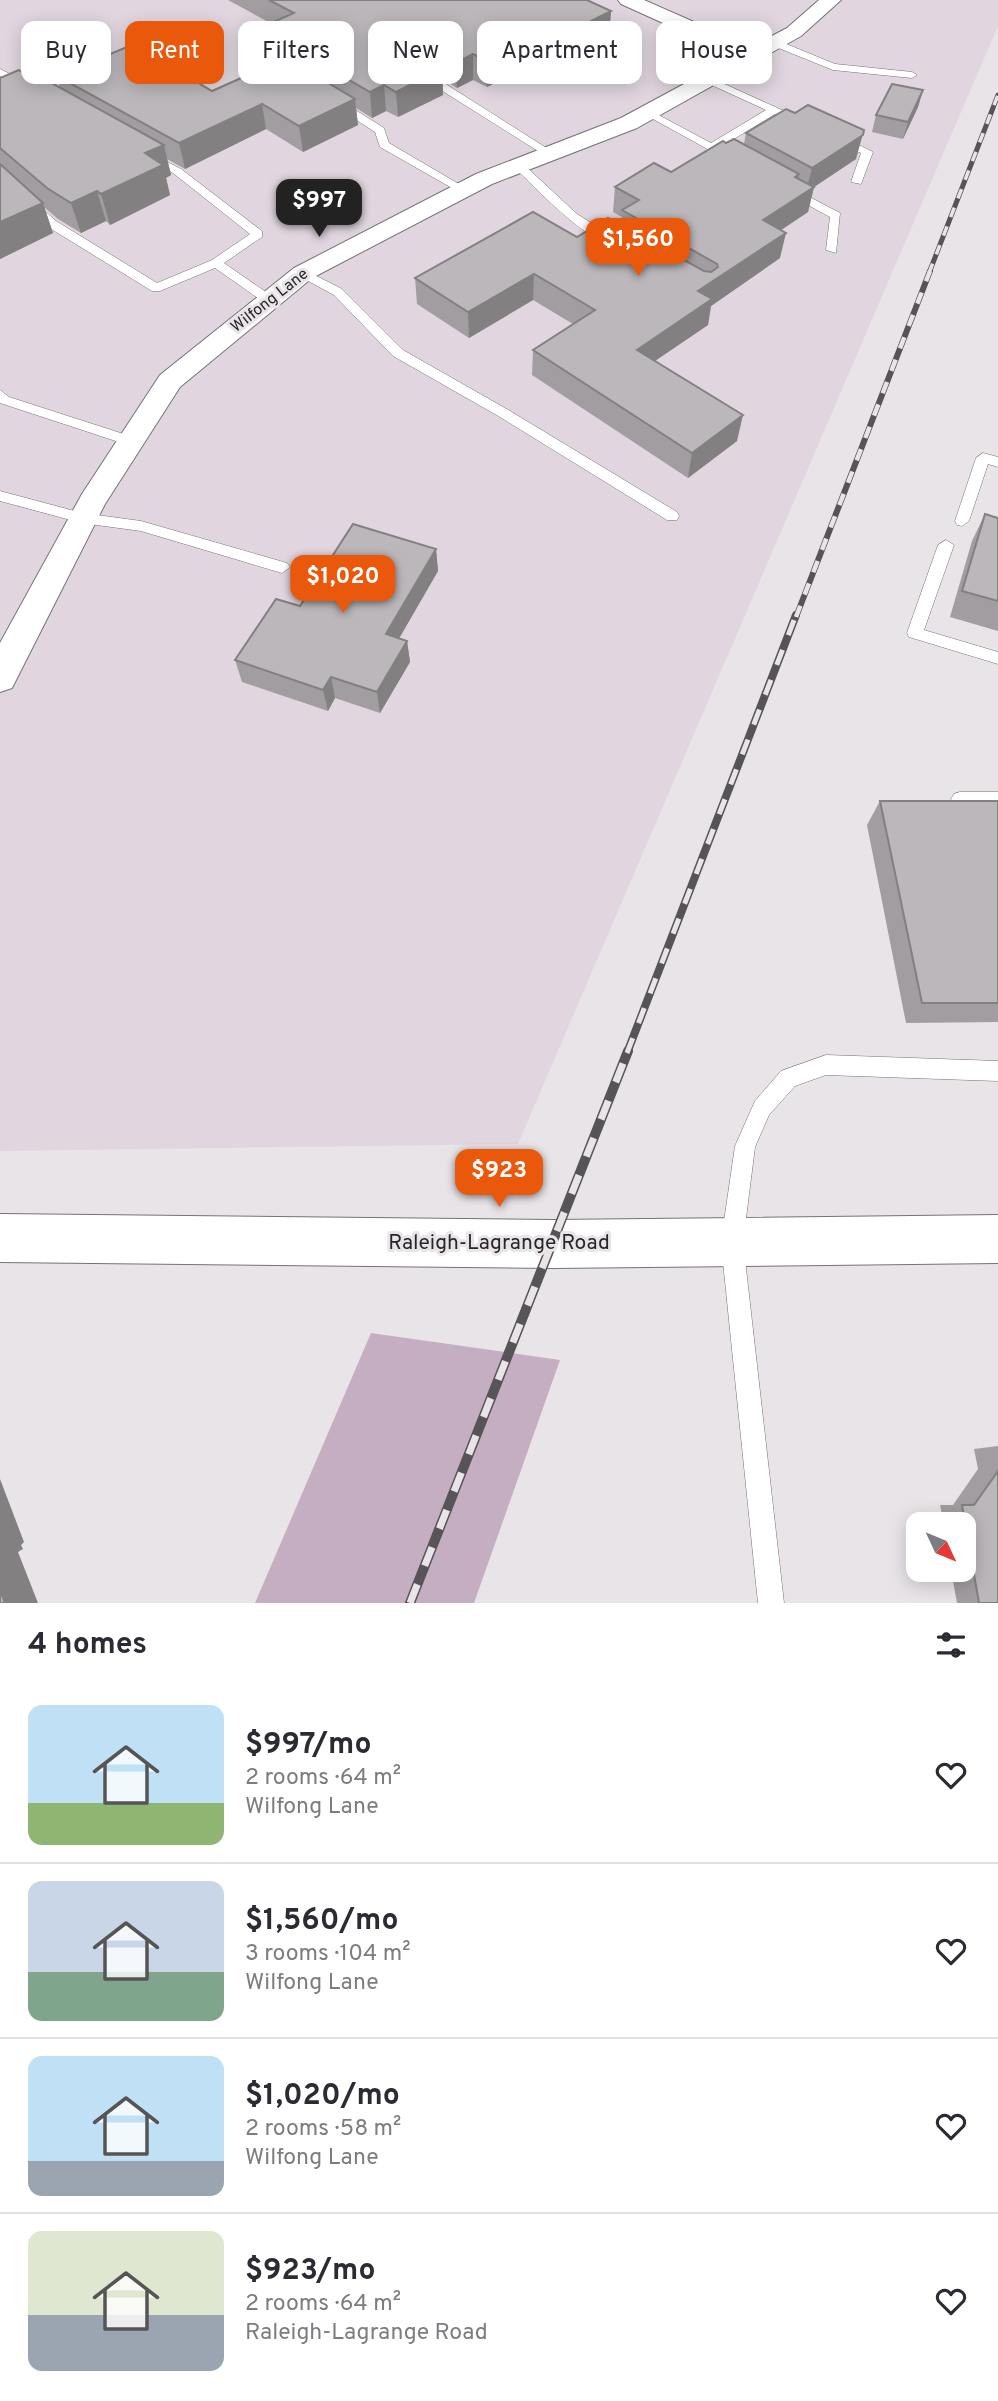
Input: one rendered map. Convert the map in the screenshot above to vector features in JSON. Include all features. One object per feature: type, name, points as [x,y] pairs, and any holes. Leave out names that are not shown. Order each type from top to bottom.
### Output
[{"type":"main road","name":"Raleigh-Lagrange Road","points":[[0,1238],[553,1244],[998,1239]]},
{"type":"street","points":[[628,0],[686,21]]},
{"type":"street","name":"Wilfong Lane","points":[[772,44],[794,32],[831,0]]},
{"type":"street","name":"Wilfong Lane","points":[[0,679],[82,519],[170,381],[303,273],[463,190],[629,124],[702,84]]},
{"type":"lane","points":[[772,51],[833,67],[912,75]]},
{"type":"lane","points":[[0,72],[36,92]]},
{"type":"lane","points":[[439,84],[551,153]]},
{"type":"lane","points":[[718,84],[808,125]]},
{"type":"lane","points":[[326,97],[380,130],[384,145],[463,190]]},
{"type":"lane","points":[[711,148],[774,110]]},
{"type":"lane","points":[[648,113],[747,168]]},
{"type":"lane","points":[[832,136],[867,152],[858,182]]},
{"type":"lane","points":[[0,174],[52,224],[156,288],[216,262],[258,234],[177,171],[142,151]]},
{"type":"lane","points":[[520,166],[573,217],[622,246]]},
{"type":"lane","points":[[780,186],[836,216],[832,250]]},
{"type":"lane","points":[[216,262],[269,300]]},
{"type":"lane","points":[[303,273],[338,292],[398,353],[505,414],[672,516]]},
{"type":"lane","points":[[1,398],[131,440]]},
{"type":"lane","points":[[961,521],[983,458],[998,462]]},
{"type":"lane","points":[[0,496],[82,519],[141,526],[282,567]]},
{"type":"lane","points":[[946,545],[915,633],[998,658]]},
{"type":"lane","points":[[960,799],[998,799]]},
{"type":"lane","points":[[771,1603],[732,1242],[745,1146],[762,1108],[788,1078],[826,1065],[998,1071]]},
{"type":"shaded area","points":[[0,0],[998,0],[998,26],[518,1144],[0,1151]]},
{"type":"shaded area","points":[[371,1333],[560,1360],[474,1603],[255,1603]]},
{"type":"building","points":[[269,0],[587,0],[611,11],[591,21],[477,21],[477,56],[473,54],[463,59],[463,21],[368,21],[368,84],[412,84],[396,92],[384,85],[370,92],[354,83],[354,21],[276,21],[294,13]]},
{"type":"building","points":[[125,48],[125,84],[200,84],[212,91],[238,79],[238,84],[330,84],[355,99],[299,126],[262,104],[179,143],[72,84],[111,84],[111,54]]},
{"type":"building","points":[[19,70],[21,84],[54,84],[164,145],[145,153],[163,165],[101,194],[97,191],[71,203],[47,188],[0,148],[0,78]]},
{"type":"building","points":[[892,84],[923,90],[908,122],[876,115]]},
{"type":"building","points":[[808,105],[864,130],[863,135],[812,168],[746,133],[786,109],[795,113]]},
{"type":"building","points":[[734,139],[799,174],[795,177],[814,187],[763,220],[786,233],[698,291],[712,299],[637,350],[743,415],[692,453],[533,350],[595,310],[534,274],[468,312],[415,278],[533,212],[577,237],[608,218],[704,271],[711,272],[718,267],[717,264],[622,210],[639,200],[615,187],[654,163],[671,172],[723,141],[726,143]]},
{"type":"building","points":[[0,164],[43,203],[0,222]]},
{"type":"building","points":[[985,514],[998,518],[998,601],[962,591]]},
{"type":"building","points":[[353,524],[436,549],[386,634],[407,641],[377,692],[331,677],[323,690],[235,660],[276,599],[300,606]]},
{"type":"building","points":[[880,801],[998,801],[998,1003],[922,1003]]},
{"type":"building","points":[[998,1471],[998,1603],[979,1603],[975,1582],[976,1512],[963,1512],[962,1505],[974,1505]]},
{"type":"building","points":[[0,1590],[5,1603],[0,1603]]},
{"type":"railway","points":[[929,273],[998,95]]},
{"type":"railway","points":[[796,617],[930,271]]},
{"type":"railway","points":[[627,1053],[796,615]]},
{"type":"railway","points":[[410,1603],[628,1051]]}]
